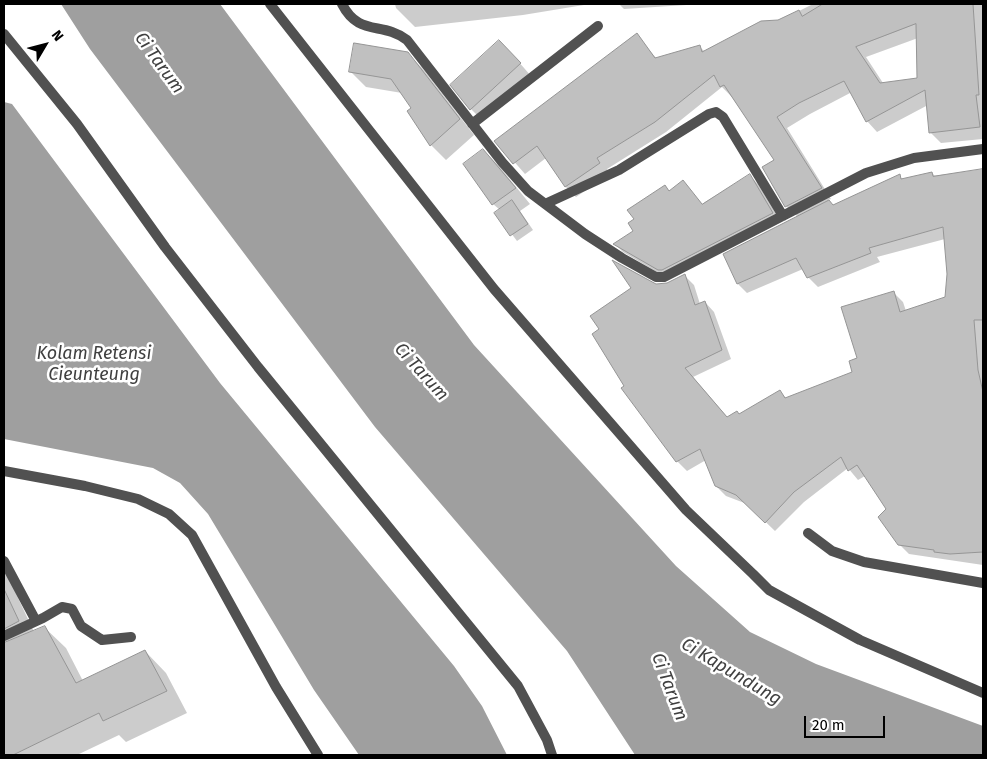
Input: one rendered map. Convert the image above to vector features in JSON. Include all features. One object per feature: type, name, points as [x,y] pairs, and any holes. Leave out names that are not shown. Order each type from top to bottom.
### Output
[{"type":"street","points":[[270,4],[494,290],[582,388],[686,510],[758,580],[769,590],[860,640],[983,693]]},
{"type":"street","points":[[342,4],[347,13],[359,24],[394,32],[407,40],[502,162],[528,192],[585,234],[656,277],[664,277],[866,173],[914,158],[983,149]]},
{"type":"street","points":[[472,124],[598,26]]},
{"type":"street","points":[[4,34],[77,124],[165,247],[258,367],[518,686],[548,740],[552,755]]},
{"type":"street","points":[[545,204],[619,170],[712,112],[716,112],[723,117],[783,216]]},
{"type":"street","points":[[4,471],[85,486],[138,499],[169,514],[192,535],[276,688],[318,755]]},
{"type":"street","points":[[808,533],[832,550],[864,562],[983,583]]},
{"type":"street","points":[[4,561],[36,621]]},
{"type":"street","points":[[4,636],[62,607],[68,607],[72,609],[81,626],[102,640],[131,637]]},
{"type":"water","points":[[61,4],[220,4],[474,345],[676,566],[750,632],[816,664],[983,726],[983,755],[635,755],[567,651],[375,427],[90,49]]},
{"type":"water","name":"Kolam Retensi Cieunteung","points":[[4,102],[12,104],[220,383],[454,666],[482,706],[507,755],[359,755],[314,690],[208,514],[180,483],[153,468],[4,439]]},
{"type":"building","points":[[823,4],[973,4],[979,95],[976,95],[980,127],[929,133],[925,90],[866,122],[844,81],[799,103],[777,117],[822,188],[785,207],[762,167],[774,160],[724,85],[720,87],[714,75],[655,122],[597,158],[600,163],[565,187],[537,146],[513,164],[494,141],[637,33],[655,58],[700,45],[702,52],[761,21],[778,20],[799,10],[802,16]],"holes":[[[916,24],[917,78],[880,83],[856,47]]]},
{"type":"building","points":[[499,40],[521,63],[470,110],[450,85]]},
{"type":"building","points":[[354,43],[408,52],[460,119],[430,146],[407,111],[411,108],[391,79],[349,72]]},
{"type":"building","points":[[483,149],[516,188],[492,205],[463,164]]},
{"type":"building","points":[[983,169],[983,320],[974,320],[978,370],[983,392],[983,552],[950,554],[898,545],[878,517],[886,509],[857,465],[848,471],[841,457],[794,492],[765,523],[736,495],[715,486],[700,449],[676,462],[621,388],[624,386],[592,334],[599,329],[590,316],[631,288],[612,260],[656,284],[667,283],[685,274],[695,305],[705,301],[722,350],[685,368],[727,417],[737,411],[739,414],[780,390],[785,398],[852,372],[849,361],[857,358],[841,307],[894,291],[900,312],[945,297],[947,274],[943,227],[869,248],[871,253],[807,278],[796,258],[737,284],[723,254],[829,200],[833,205],[900,174],[901,179],[932,172],[933,176]]},
{"type":"building","points":[[750,174],[773,213],[662,270],[658,270],[613,244],[633,231],[628,223],[634,219],[627,210],[665,185],[669,191],[683,180],[702,204]]},
{"type":"building","points":[[512,200],[528,224],[510,236],[494,213]]},
{"type":"building","points":[[4,589],[19,621],[4,629]]},
{"type":"building","points":[[45,626],[76,683],[145,650],[167,691],[103,721],[99,713],[13,755],[4,755],[4,643]]},
{"type":"water label","name":"Ci Tarum","points":[[159,63]]},
{"type":"water label","name":"Ci Tarum","points":[[421,372]]},
{"type":"water label","name":"Ci Kapundung","points":[[731,672]]},
{"type":"water label","name":"Ci Tarum","points":[[669,687]]}]
